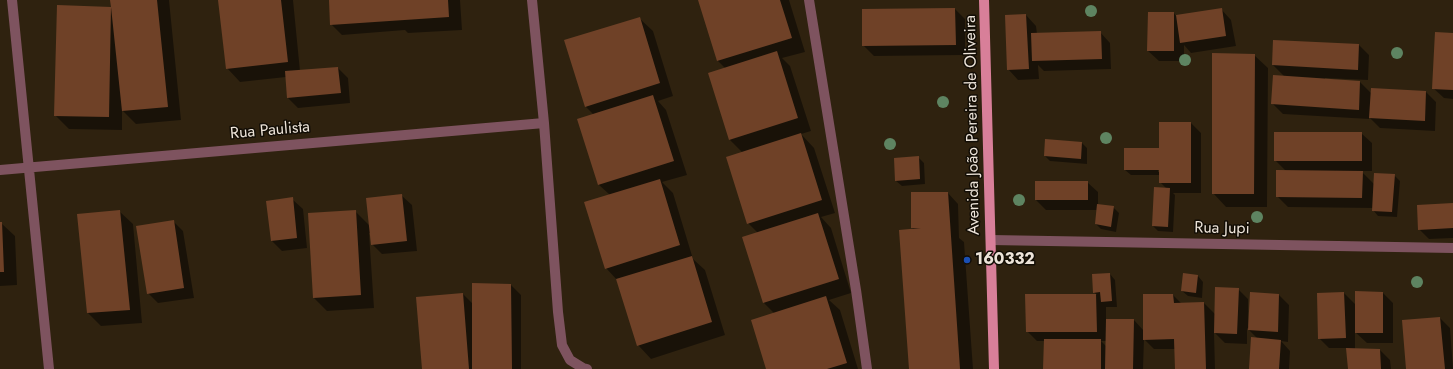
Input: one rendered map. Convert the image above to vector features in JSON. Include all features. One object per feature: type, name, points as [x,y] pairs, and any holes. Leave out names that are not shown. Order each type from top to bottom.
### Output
[{"type":"main road","name":"Avenida João Pereira de Oliveira","points":[[984,0],[994,369]]},
{"type":"street","points":[[12,0],[49,369]]},
{"type":"street","points":[[532,0],[544,123],[558,312],[562,345],[570,360],[583,368],[588,369]]},
{"type":"street","points":[[809,0],[856,290],[867,369]]},
{"type":"street","name":"Rua Paulista","points":[[0,170],[544,123]]},
{"type":"street","name":"Rua Jupi","points":[[990,240],[1453,248]]},
{"type":"building","points":[[110,0],[157,0],[168,107],[122,111]]},
{"type":"building","points":[[218,0],[281,0],[288,62],[226,69]]},
{"type":"building","points":[[329,0],[448,0],[449,17],[330,25]]},
{"type":"building","points":[[698,0],[780,0],[792,38],[717,61]]},
{"type":"building","points":[[57,5],[111,7],[109,117],[54,116]]},
{"type":"building","points":[[955,8],[956,45],[862,46],[862,9]]},
{"type":"building","points":[[1222,8],[1226,36],[1180,43],[1176,15]]},
{"type":"building","points":[[1148,12],[1174,12],[1174,51],[1147,51]]},
{"type":"building","points":[[1026,14],[1029,69],[1007,70],[1005,15]]},
{"type":"building","points":[[640,17],[660,83],[585,107],[564,40]]},
{"type":"building","points":[[1101,31],[1102,59],[1032,61],[1031,33]]},
{"type":"building","points":[[1435,32],[1453,33],[1453,90],[1432,89]]},
{"type":"building","points":[[1273,40],[1359,44],[1358,70],[1272,65]]},
{"type":"building","points":[[777,51],[798,118],[729,140],[708,73]]},
{"type":"building","points":[[1212,53],[1255,54],[1254,194],[1212,194]]},
{"type":"building","points":[[338,67],[341,93],[287,98],[285,71]]},
{"type":"building","points":[[1273,75],[1360,81],[1359,110],[1271,104]]},
{"type":"building","points":[[1371,88],[1426,91],[1425,121],[1369,118]]},
{"type":"building","points":[[653,95],[674,161],[598,185],[577,119]]},
{"type":"building","points":[[1159,122],[1191,122],[1191,183],[1159,183],[1159,170],[1124,170],[1124,148],[1159,148]]},
{"type":"building","points":[[1274,132],[1362,132],[1362,161],[1274,161]]},
{"type":"building","points":[[801,133],[822,200],[747,224],[726,157]]},
{"type":"building","points":[[1045,139],[1082,142],[1081,159],[1044,156]]},
{"type":"building","points":[[919,156],[920,179],[895,181],[894,158]]},
{"type":"building","points":[[1276,170],[1363,171],[1362,198],[1276,197]]},
{"type":"building","points":[[1374,173],[1395,174],[1392,212],[1372,211]]},
{"type":"building","points":[[660,179],[680,245],[605,269],[584,202]]},
{"type":"building","points":[[1035,181],[1088,181],[1088,200],[1035,200]]},
{"type":"building","points":[[1154,187],[1170,188],[1168,227],[1152,226]]},
{"type":"building","points":[[911,192],[948,192],[960,369],[909,369],[899,230],[921,228],[911,228]]},
{"type":"building","points":[[402,194],[407,241],[371,245],[366,198]]},
{"type":"building","points":[[293,197],[297,238],[271,241],[266,201]]},
{"type":"building","points":[[1453,203],[1453,228],[1418,230],[1417,205]]},
{"type":"building","points":[[1097,204],[1114,206],[1111,227],[1095,224]]},
{"type":"building","points":[[120,210],[130,310],[87,313],[77,214]]},
{"type":"building","points":[[356,210],[361,295],[313,298],[308,213]]},
{"type":"building","points":[[818,213],[839,279],[763,303],[742,237]]},
{"type":"building","points":[[174,220],[184,288],[147,294],[136,226]]},
{"type":"building","points":[[0,222],[2,222],[4,272],[0,272]]},
{"type":"building","points":[[692,256],[712,322],[637,346],[616,279]]},
{"type":"building","points":[[1110,273],[1112,301],[1101,302],[1100,292],[1093,293],[1092,274]]},
{"type":"building","points":[[1183,273],[1198,275],[1196,293],[1181,291]]},
{"type":"building","points":[[472,283],[511,284],[512,369],[472,369]]},
{"type":"building","points":[[1215,287],[1239,288],[1237,334],[1214,333]]},
{"type":"building","points":[[1355,291],[1383,292],[1383,333],[1355,333]]},
{"type":"building","points":[[1250,292],[1279,294],[1278,332],[1248,330]]},
{"type":"building","points":[[1344,292],[1346,338],[1318,339],[1317,293]]},
{"type":"building","points":[[463,293],[469,369],[422,369],[416,297]]},
{"type":"building","points":[[1025,294],[1096,294],[1097,332],[1026,332]]},
{"type":"building","points":[[1143,294],[1173,294],[1174,303],[1204,302],[1206,369],[1175,369],[1174,339],[1143,340]]},
{"type":"building","points":[[826,296],[847,363],[827,369],[766,369],[751,320]]},
{"type":"building","points":[[1440,317],[1445,369],[1406,369],[1402,320]]},
{"type":"building","points":[[1106,319],[1134,319],[1133,369],[1105,369]]},
{"type":"building","points":[[1251,337],[1281,340],[1279,369],[1249,369]]},
{"type":"building","points":[[1044,339],[1101,339],[1101,369],[1043,369]]},
{"type":"building","points":[[1346,348],[1380,349],[1381,369],[1348,369]]},
{"type":"place","name":"160332","points":[[967,260]]}]
